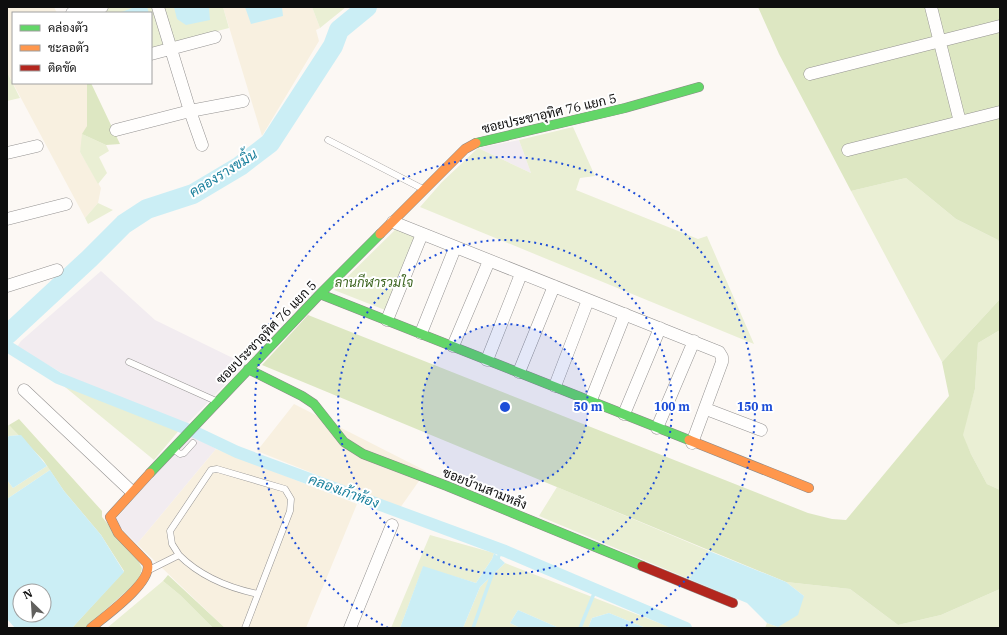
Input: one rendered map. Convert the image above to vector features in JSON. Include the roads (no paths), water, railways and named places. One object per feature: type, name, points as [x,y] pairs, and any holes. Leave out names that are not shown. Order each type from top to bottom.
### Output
[{"type":"street","points":[[77,12],[102,7]]},
{"type":"street","points":[[158,7],[202,145]]},
{"type":"street","points":[[931,7],[960,122]]},
{"type":"street","points":[[810,74],[1000,26]]},
{"type":"street","points":[[152,54],[215,36]]},
{"type":"street","name":"ซอยประชาอุทิศ 76 แยก 5","points":[[149,570],[146,560],[116,530],[110,517],[131,491],[320,294],[473,144],[625,108],[699,86]]},
{"type":"street","points":[[116,130],[190,111],[243,100]]},
{"type":"street","points":[[848,150],[1000,112]]},
{"type":"street","points":[[7,153],[36,146]]},
{"type":"street","points":[[7,219],[66,204]]},
{"type":"street","points":[[393,222],[719,352],[722,357],[722,362],[706,409],[692,443]]},
{"type":"street","points":[[387,320],[422,234]]},
{"type":"street","points":[[421,334],[455,248]]},
{"type":"street","points":[[453,346],[489,261]]},
{"type":"street","points":[[7,286],[57,270]]},
{"type":"street","points":[[487,360],[521,274]]},
{"type":"street","points":[[519,372],[554,286]]},
{"type":"street","points":[[320,294],[591,400],[692,443],[809,488]]},
{"type":"street","points":[[555,386],[588,300]]},
{"type":"street","points":[[591,400],[625,314]]},
{"type":"street","points":[[624,414],[660,328]]},
{"type":"street","points":[[657,428],[694,341]]},
{"type":"street","name":"ซอยบ้านสามหลัง","points":[[248,369],[302,396],[314,404],[344,442],[362,454],[447,486],[733,603]]},
{"type":"street","points":[[24,390],[131,491]]},
{"type":"street","points":[[706,409],[761,430]]},
{"type":"street","points":[[350,628],[392,525]]},
{"type":"street","points":[[91,628],[140,585],[147,577],[149,570]]},
{"type":"lane","points":[[328,140],[426,190]]},
{"type":"lane","points":[[129,362],[217,402]]},
{"type":"lane","points":[[172,448],[180,454],[184,453],[193,443]]},
{"type":"lane","points":[[245,628],[290,511],[291,500],[285,489],[218,469],[211,470],[170,531],[172,544],[179,555],[189,565],[214,580],[238,590],[258,594]]},
{"type":"lane","points":[[149,570],[179,555]]},
{"type":"water","points":[[135,7],[147,7],[149,12],[122,12]]},
{"type":"water","points":[[174,7],[209,7],[210,20],[186,25],[177,19]]},
{"type":"water","points":[[245,7],[282,7],[283,16],[251,24]]},
{"type":"water","points":[[21,435],[47,466],[13,488],[7,480],[7,438],[9,436]]},
{"type":"water","points":[[50,470],[64,491],[101,535],[124,572],[72,628],[15,628],[7,619],[7,499]]},
{"type":"water","points":[[709,551],[786,582],[804,596],[798,615],[778,627],[767,623],[747,603],[689,579]]},
{"type":"water","points":[[494,553],[505,563],[480,587],[463,628],[400,628],[423,566],[476,583],[492,559]]},
{"type":"water","points":[[518,610],[559,628],[520,628],[510,623]]},
{"type":"water","points":[[609,613],[646,628],[588,628],[592,618]]},
{"type":"waterway","name":"คลองรางขมิ้น","points":[[7,335],[89,259],[124,224],[147,209],[193,194],[240,166],[270,143],[333,46],[339,30],[367,7]]},
{"type":"waterway","name":"คลองเก้าห้อง","points":[[7,346],[58,378],[197,433],[237,452],[505,551],[686,628]]},
{"type":"waterway","points":[[497,561],[501,550]]},
{"type":"waterway","points":[[473,628],[493,572]]},
{"type":"waterway","points":[[580,628],[595,591]]},
{"type":"park label","name":"ลานกีฬารวมใจ","points":[[374,282]]}]
